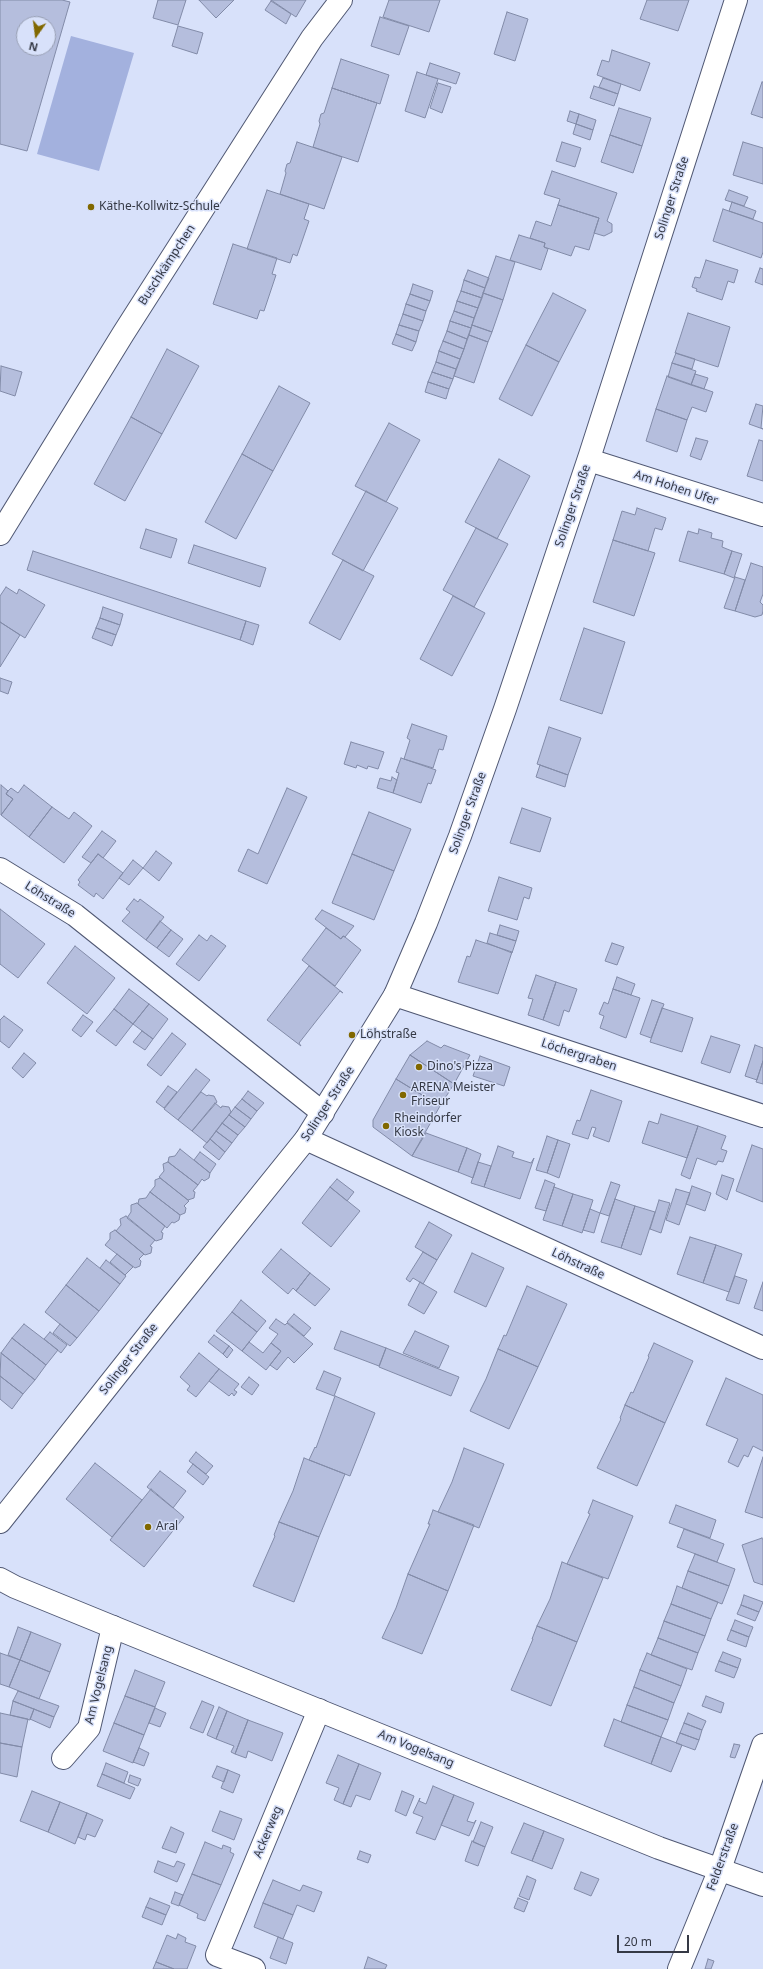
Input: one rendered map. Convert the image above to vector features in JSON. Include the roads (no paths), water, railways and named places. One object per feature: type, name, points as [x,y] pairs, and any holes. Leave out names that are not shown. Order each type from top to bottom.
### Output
[{"type":"street","name":"Buschkämpchen","points":[[0,534],[122,334],[312,38],[341,0]]},
{"type":"street","name":"Solinger Straße","points":[[0,1522],[306,1139],[324,1113],[395,995],[426,923],[460,836],[588,460],[736,0]]},
{"type":"street","name":"Am Hohen Ufer","points":[[588,460],[763,516]]},
{"type":"street","name":"Löhstraße","points":[[0,869],[75,915],[324,1113]]},
{"type":"street","name":"Löchergraben","points":[[395,995],[763,1116]]},
{"type":"street","name":"Löhstraße","points":[[306,1139],[763,1348]]},
{"type":"street","name":"Am Vogelsang","points":[[0,1579],[15,1587],[659,1848],[763,1885]]},
{"type":"street","name":"Am Vogelsang","points":[[63,1758],[89,1728],[113,1627]]},
{"type":"street","name":"Ackerweg","points":[[254,1969],[214,1962],[319,1710]]},
{"type":"street","name":"Felderstraße","points":[[679,1969],[720,1869],[763,1745]]},
{"type":"place","name":"Käthe-Kollwitz-Schule","points":[[91,207]]},
{"type":"place","name":"Löhstraße","points":[[352,1035]]},
{"type":"place","name":"Dino's Pizza","points":[[419,1067]]},
{"type":"place","name":"ARENA Meister Friseur","points":[[403,1095]]},
{"type":"place","name":"Rheindorfer Kiosk","points":[[386,1126]]},
{"type":"place","name":"Aral","points":[[148,1527]]}]
